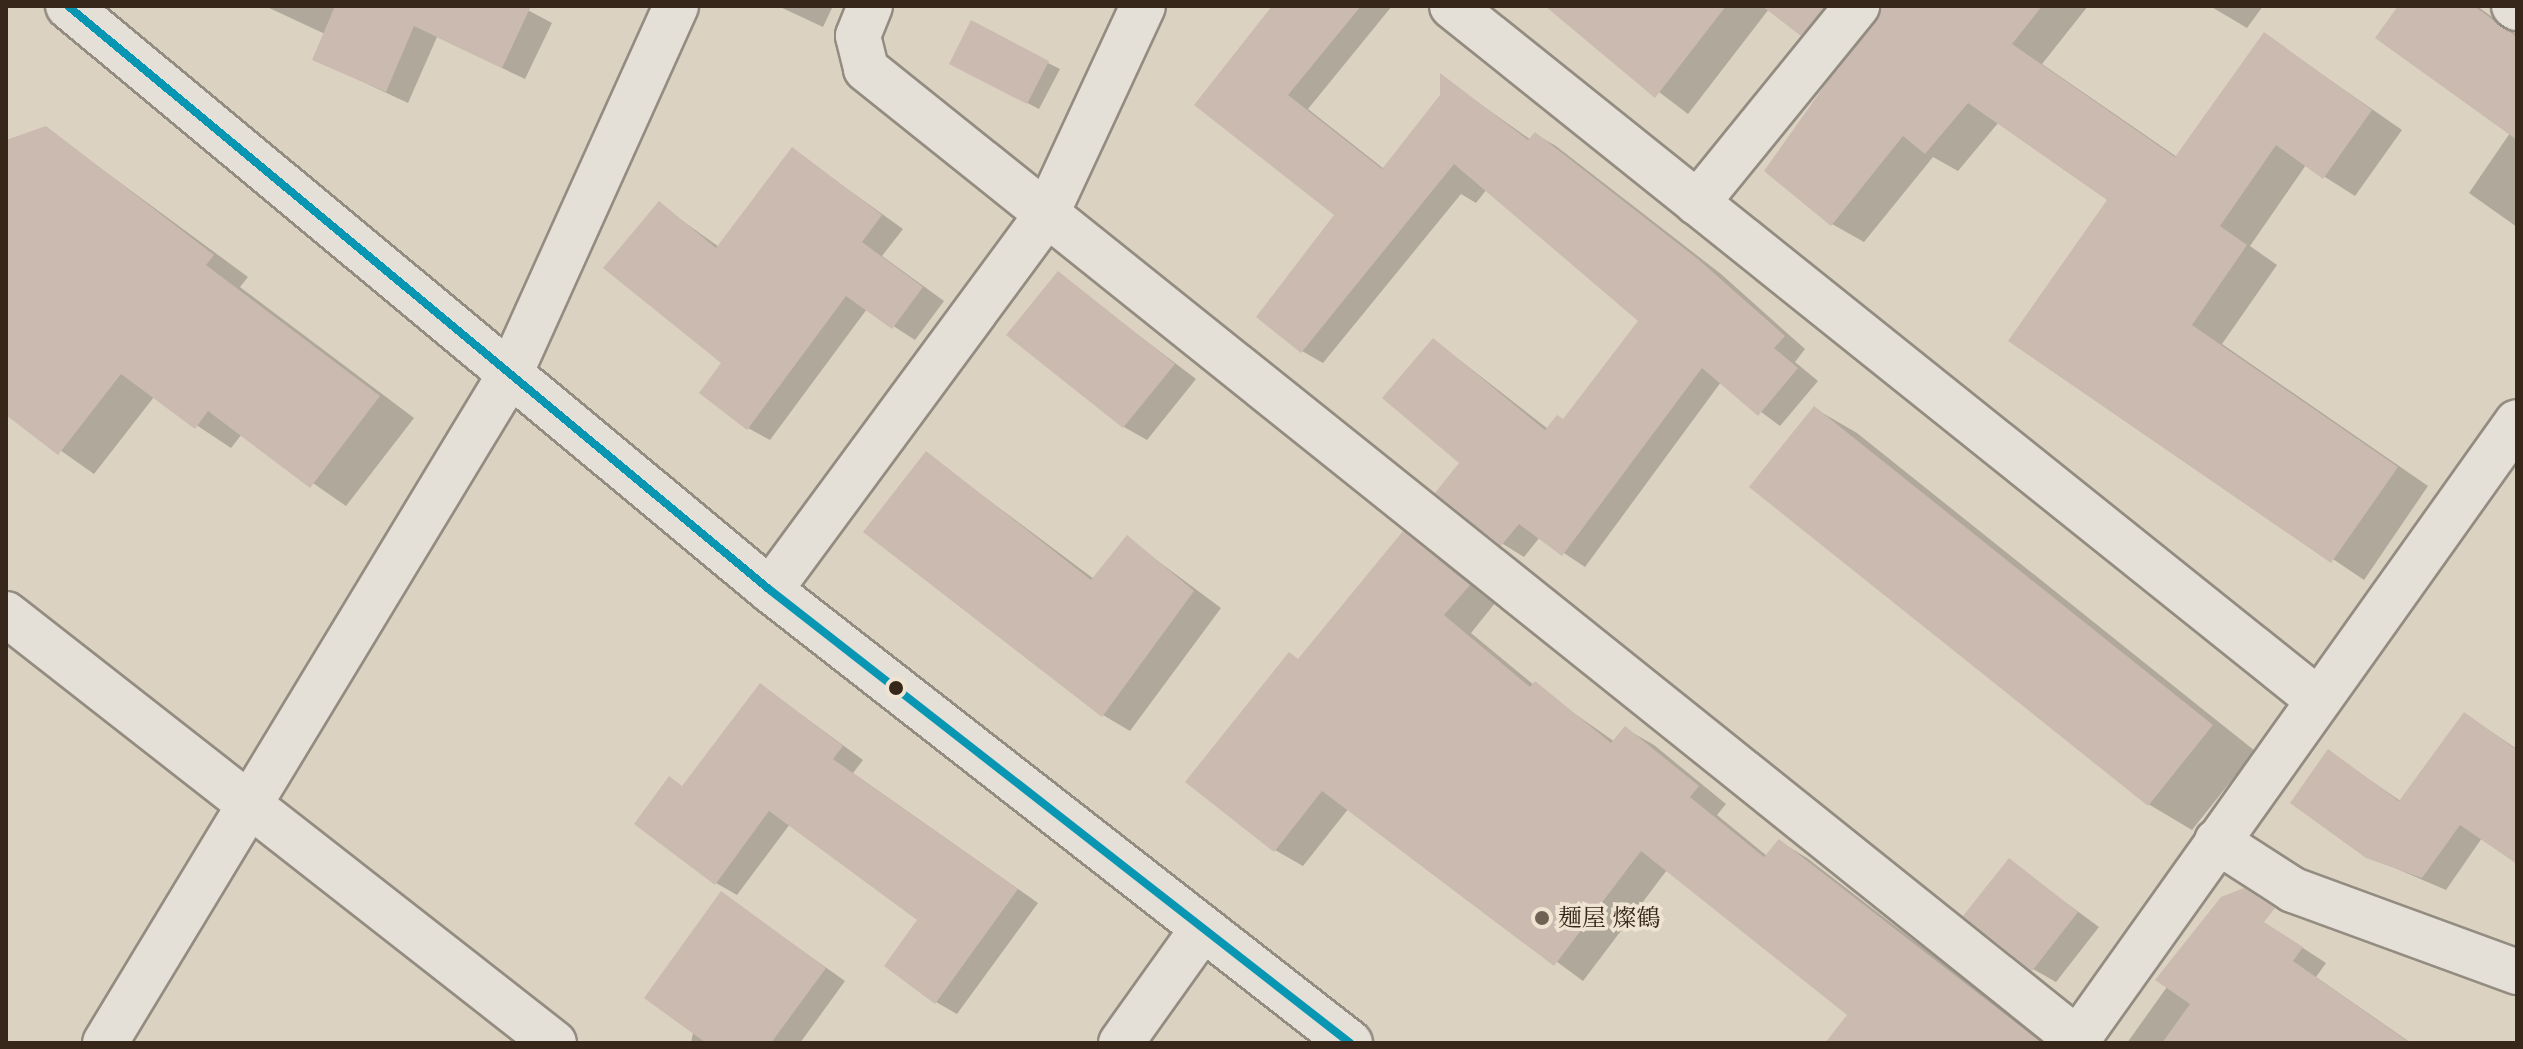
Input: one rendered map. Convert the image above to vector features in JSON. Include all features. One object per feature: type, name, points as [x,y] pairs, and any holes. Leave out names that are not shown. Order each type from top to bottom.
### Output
[{"type":"street","points":[[68,6],[509,376],[770,590],[1201,931],[1350,1043]]},
{"type":"street","points":[[105,1043],[509,376],[676,6]]},
{"type":"street","points":[[870,6],[858,36],[866,69],[2076,1041],[2517,422]]},
{"type":"street","points":[[770,590],[1046,215],[1143,6]]},
{"type":"street","points":[[1452,6],[2317,699]]},
{"type":"street","points":[[1697,203],[1857,6]]},
{"type":"street","points":[[6,614],[246,807],[554,1043]]},
{"type":"street","points":[[2217,841],[2293,890],[2517,972]]},
{"type":"street","points":[[1121,1043],[1201,931]]},
{"type":"building","points":[[335,6],[531,6],[502,68],[414,26],[386,92],[312,60]]},
{"type":"building","points":[[1272,6],[1361,6],[1288,95],[1382,169],[1440,95],[1440,73],[1528,140],[1535,132],[1699,260],[1785,336],[1774,348],[1798,368],[1758,416],[1702,368],[1562,556],[1519,524],[1501,546],[1435,493],[1459,463],[1382,398],[1433,338],[1545,430],[1557,415],[1563,419],[1638,321],[1454,164],[1301,353],[1256,317],[1334,215],[1194,105]]},
{"type":"building","points":[[1545,6],[1726,6],[1655,98]]},
{"type":"building","points":[[1762,6],[1825,6],[1801,36]]},
{"type":"building","points":[[1881,6],[2042,6],[2012,44],[2175,157],[2264,32],[2372,110],[2323,179],[2276,145],[2220,226],[2247,245],[2192,325],[2398,467],[2331,563],[2008,341],[2107,200],[1968,103],[1925,154],[1903,136],[1831,226],[1764,171]]},
{"type":"building","points":[[2398,6],[2474,6],[2517,37],[2517,140],[2375,38]]},
{"type":"building","points":[[971,20],[1049,61],[1027,104],[949,64]]},
{"type":"building","points":[[46,126],[214,255],[206,265],[380,396],[310,488],[208,411],[195,429],[121,374],[58,455],[6,415],[6,140]]},
{"type":"building","points":[[792,147],[882,215],[862,242],[923,287],[892,329],[846,296],[747,430],[699,393],[721,363],[603,268],[659,201],[716,248]]},
{"type":"building","points":[[1058,271],[1175,364],[1123,428],[1006,335]]},
{"type":"building","points":[[1814,406],[2213,725],[2148,806],[1749,487]]},
{"type":"building","points":[[926,451],[1091,580],[1127,535],[1194,591],[1102,717],[863,532]]},
{"type":"building","points":[[1403,531],[1470,585],[1444,615],[1530,687],[1535,681],[1611,743],[1625,726],[1699,786],[1690,797],[1764,857],[1779,839],[2042,1043],[1825,1043],[1847,1015],[1641,851],[1554,966],[1322,791],[1274,852],[1185,782],[1289,652],[1298,659]]},
{"type":"building","points":[[760,683],[843,746],[833,759],[1018,889],[935,1004],[884,966],[917,920],[769,811],[715,885],[634,824],[669,776],[682,786]]},
{"type":"building","points":[[2464,712],[2517,750],[2517,864],[2460,825],[2422,878],[2366,858],[2290,803],[2328,749],[2399,801]]},
{"type":"building","points":[[2009,858],[2078,912],[2032,971],[1963,916]]},
{"type":"building","points":[[2244,888],[2275,908],[2264,922],[2303,947],[2293,961],[2410,1043],[2162,1043],[2190,1004],[2155,980],[2221,897]]},
{"type":"building","points":[[721,891],[826,968],[771,1043],[706,1043],[644,998]]},
{"type":"transit line","points":[[68,6],[770,590],[1350,1043]]},
{"type":"place","name":"麺屋 燦鶴","points":[[1542,918]]}]
